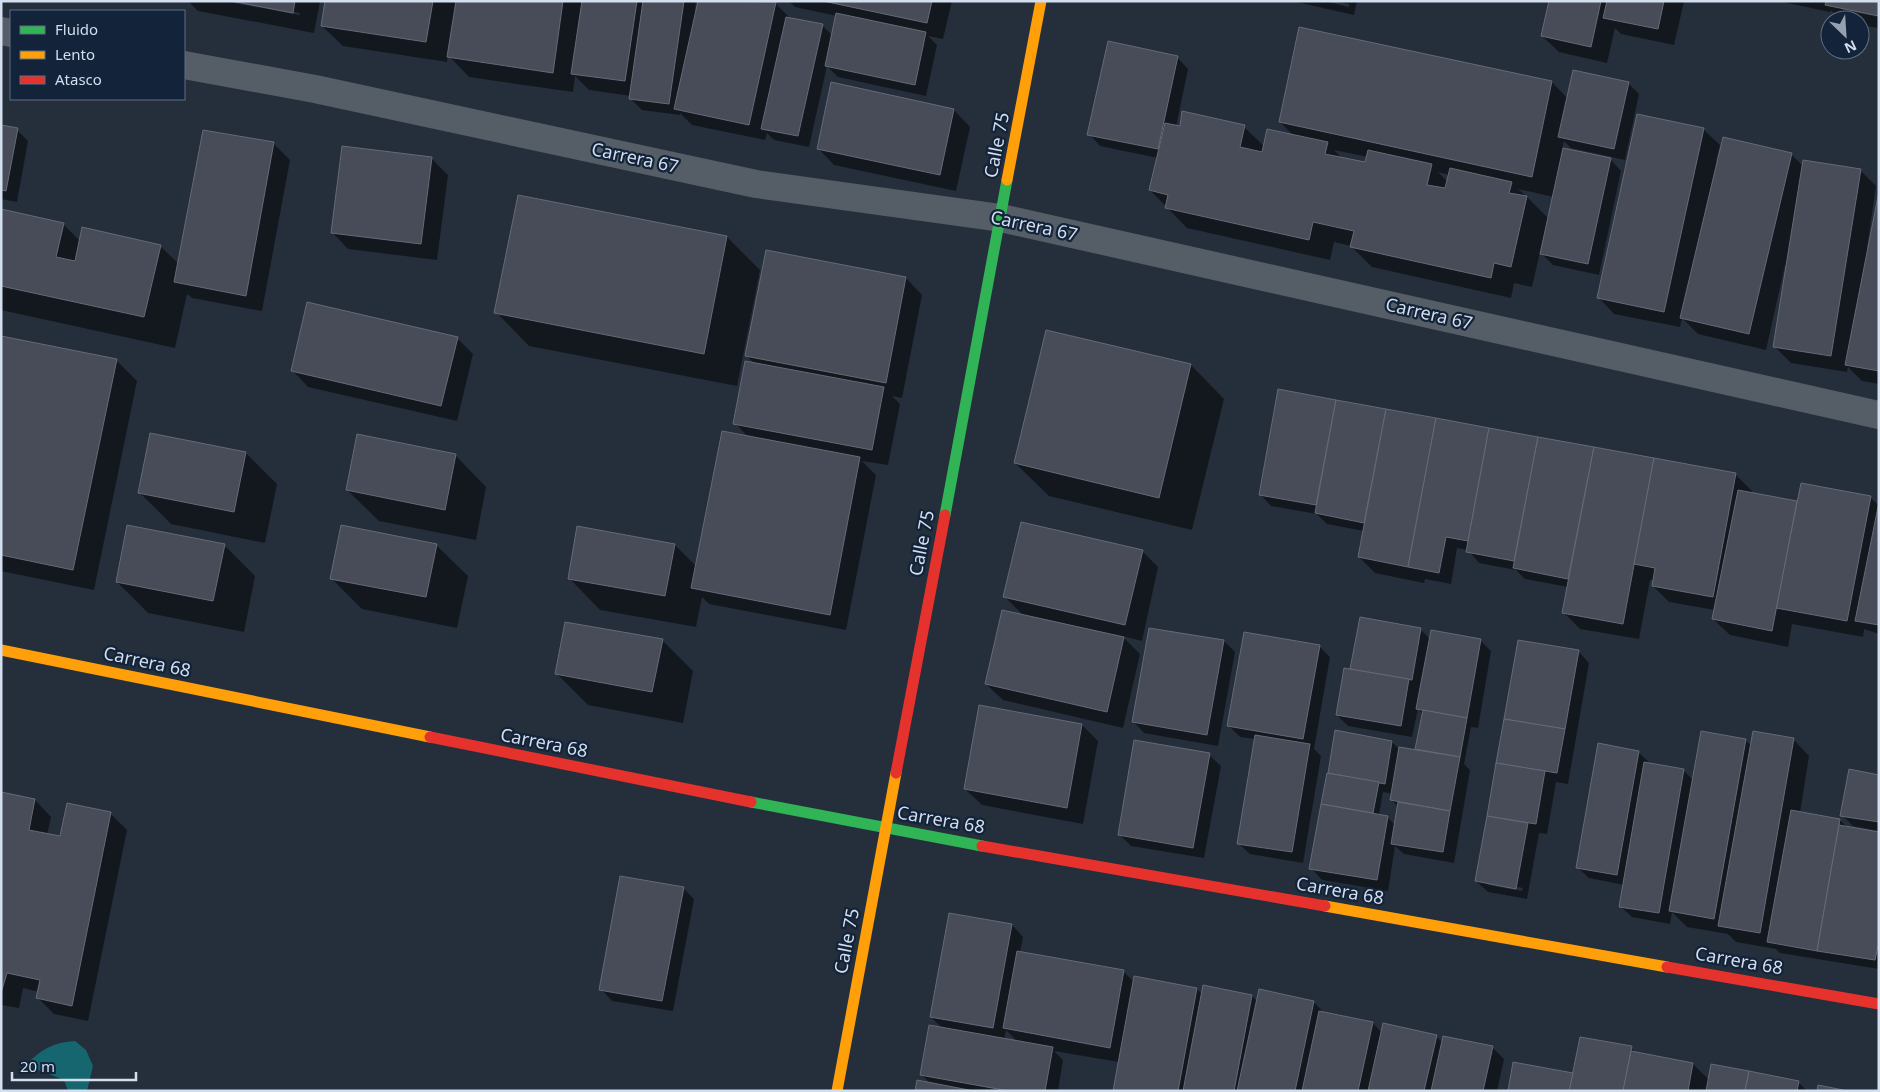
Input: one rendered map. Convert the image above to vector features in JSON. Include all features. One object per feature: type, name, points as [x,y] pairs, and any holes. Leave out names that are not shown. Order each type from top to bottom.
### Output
[{"type":"street","name":"Calle 75","points":[[837,1091],[1041,1]]},
{"type":"street","name":"Carrera 67","points":[[185,64],[315,89],[756,184],[1001,218],[1879,415]]},
{"type":"street","name":"Carrera 68","points":[[1,650],[886,829],[1879,1004]]},
{"type":"water","points":[[75,1041],[86,1050],[93,1066],[87,1091],[68,1091],[64,1080],[26,1065],[37,1055],[54,1045]]},
{"type":"building","points":[[231,1],[295,1],[293,13]]},
{"type":"building","points":[[325,1],[433,1],[426,42],[321,26]]},
{"type":"building","points":[[456,1],[563,1],[553,73],[447,57]]},
{"type":"building","points":[[582,1],[637,1],[625,81],[571,74]]},
{"type":"building","points":[[643,1],[684,1],[669,104],[629,99]]},
{"type":"building","points":[[698,1],[776,2],[749,125],[674,109]]},
{"type":"building","points":[[823,1],[932,1],[927,23]]},
{"type":"building","points":[[1549,1],[1601,1],[1591,47],[1541,36]]},
{"type":"building","points":[[1607,1],[1664,1],[1658,29],[1603,18]]},
{"type":"building","points":[[1826,1],[1879,1],[1879,16],[1870,14],[1870,10],[1850,10],[1825,5]]},
{"type":"building","points":[[836,13],[926,32],[915,85],[825,66]]},
{"type":"building","points":[[786,17],[823,24],[798,136],[761,129]]},
{"type":"building","points":[[1299,27],[1552,81],[1532,177],[1279,122]]},
{"type":"building","points":[[1108,41],[1178,56],[1158,149],[1087,135]]},
{"type":"building","points":[[1573,70],[1629,82],[1614,149],[1558,137]]},
{"type":"building","points":[[831,82],[954,109],[940,175],[817,149]]},
{"type":"building","points":[[1182,111],[1245,125],[1240,147],[1262,152],[1267,129],[1328,142],[1325,154],[1365,162],[1368,150],[1432,164],[1427,185],[1445,188],[1450,168],[1512,182],[1509,193],[1527,196],[1511,267],[1494,263],[1491,278],[1350,247],[1354,231],[1313,222],[1309,240],[1165,208],[1168,195],[1149,190],[1165,123],[1180,126]]},
{"type":"building","points":[[1637,114],[1704,128],[1664,312],[1597,298]]},
{"type":"building","points":[[1,125],[18,128],[6,191],[1,190]]},
{"type":"building","points":[[203,130],[274,142],[246,296],[174,282]]},
{"type":"building","points":[[1723,137],[1792,153],[1749,334],[1680,318]]},
{"type":"building","points":[[342,146],[432,157],[421,244],[331,233]]},
{"type":"building","points":[[1563,148],[1611,158],[1588,264],[1540,254]]},
{"type":"building","points":[[1803,160],[1861,169],[1831,356],[1773,347]]},
{"type":"building","points":[[1879,191],[1879,371],[1845,365]]},
{"type":"building","points":[[518,195],[727,236],[704,354],[494,313]]},
{"type":"building","points":[[1,209],[64,223],[56,257],[75,261],[82,227],[161,245],[144,317],[1,286]]},
{"type":"building","points":[[766,250],[906,277],[886,383],[745,356]]},
{"type":"building","points":[[307,302],[458,337],[441,406],[291,371]]},
{"type":"building","points":[[1046,330],[1191,364],[1159,498],[1014,463]]},
{"type":"building","points":[[1,336],[117,359],[73,570],[1,555]]},
{"type":"building","points":[[745,361],[884,387],[872,450],[733,424]]},
{"type":"building","points":[[1278,389],[1336,400],[1316,505],[1259,495]]},
{"type":"building","points":[[1336,400],[1386,409],[1364,523],[1315,513]]},
{"type":"building","points":[[1386,409],[1436,418],[1408,567],[1358,557]]},
{"type":"building","points":[[1436,418],[1489,428],[1468,541],[1446,537],[1439,573],[1408,567]]},
{"type":"building","points":[[1489,428],[1538,437],[1514,561],[1466,552]]},
{"type":"building","points":[[722,431],[860,457],[830,615],[691,588]]},
{"type":"building","points":[[150,433],[246,452],[234,512],[138,493]]},
{"type":"building","points":[[357,434],[456,454],[445,510],[346,490]]},
{"type":"building","points":[[1538,437],[1594,447],[1568,579],[1513,568]]},
{"type":"building","points":[[1594,447],[1654,458],[1623,624],[1562,613]]},
{"type":"building","points":[[1654,458],[1736,473],[1713,597],[1652,586],[1655,568],[1634,564]]},
{"type":"building","points":[[1801,483],[1871,496],[1847,621],[1776,608]]},
{"type":"building","points":[[1738,490],[1797,501],[1772,631],[1712,619]]},
{"type":"building","points":[[1879,502],[1879,625],[1855,621]]},
{"type":"building","points":[[1021,522],[1143,550],[1125,625],[1003,597]]},
{"type":"building","points":[[127,525],[225,544],[213,601],[116,582]]},
{"type":"building","points":[[341,525],[437,544],[426,597],[330,579]]},
{"type":"building","points":[[577,526],[675,544],[665,596],[568,579]]},
{"type":"building","points":[[1002,610],[1124,637],[1107,712],[985,684]]},
{"type":"building","points":[[1360,617],[1421,628],[1412,680],[1350,669]]},
{"type":"building","points":[[565,622],[663,639],[652,692],[555,674]]},
{"type":"building","points":[[1149,628],[1224,640],[1207,735],[1132,722]]},
{"type":"building","points":[[1431,630],[1481,639],[1467,718],[1416,709]]},
{"type":"building","points":[[1244,632],[1320,645],[1303,739],[1227,726]]},
{"type":"building","points":[[1518,640],[1579,650],[1565,729],[1504,719]]},
{"type":"building","points":[[1344,668],[1409,679],[1401,726],[1336,715]]},
{"type":"building","points":[[979,705],[1082,724],[1067,808],[964,789]]},
{"type":"building","points":[[1423,710],[1467,718],[1460,757],[1415,749]]},
{"type":"building","points":[[1504,719],[1565,729],[1557,773],[1496,763]]},
{"type":"building","points":[[1335,730],[1392,741],[1385,784],[1328,773]]},
{"type":"building","points":[[1701,731],[1746,739],[1714,919],[1669,911]]},
{"type":"building","points":[[1753,731],[1794,738],[1760,933],[1718,926]]},
{"type":"building","points":[[1255,735],[1310,744],[1292,852],[1237,844]]},
{"type":"building","points":[[1134,740],[1210,753],[1193,848],[1118,835]]},
{"type":"building","points":[[1598,743],[1639,751],[1617,875],[1576,868]]},
{"type":"building","points":[[1399,747],[1460,757],[1450,811],[1390,800]]},
{"type":"building","points":[[1644,762],[1684,769],[1659,913],[1619,907]]},
{"type":"building","points":[[1496,763],[1545,771],[1536,824],[1487,816]]},
{"type":"building","points":[[1849,769],[1879,775],[1879,822],[1840,816]]},
{"type":"building","points":[[1327,773],[1379,782],[1373,813],[1321,804]]},
{"type":"building","points":[[1,792],[35,799],[29,830],[60,836],[67,803],[111,812],[72,1006],[36,998],[40,980],[7,973],[1,993]]},
{"type":"building","points":[[1398,802],[1450,811],[1443,852],[1391,844]]},
{"type":"building","points":[[1321,804],[1388,816],[1377,880],[1309,869]]},
{"type":"building","points":[[1791,810],[1840,819],[1817,951],[1767,942]]},
{"type":"building","points":[[1487,816],[1528,823],[1516,889],[1475,881]]},
{"type":"building","points":[[1839,825],[1879,832],[1879,942],[1875,960],[1817,951]]},
{"type":"building","points":[[620,876],[684,887],[662,1001],[599,990]]},
{"type":"building","points":[[949,913],[1012,924],[993,1028],[930,1017]]},
{"type":"building","points":[[1017,951],[1124,970],[1110,1048],[1003,1028]]},
{"type":"building","points":[[1134,976],[1197,988],[1178,1091],[1113,1091]]},
{"type":"building","points":[[1203,985],[1252,995],[1234,1091],[1183,1091]]},
{"type":"building","points":[[1259,989],[1314,1001],[1295,1091],[1237,1091]]},
{"type":"building","points":[[1319,1011],[1373,1022],[1358,1091],[1302,1091]]},
{"type":"building","points":[[1383,1023],[1437,1035],[1424,1091],[1368,1091]]},
{"type":"building","points":[[929,1025],[1053,1047],[1045,1091],[1009,1091],[920,1075]]},
{"type":"building","points":[[1443,1036],[1493,1046],[1483,1091],[1431,1091]]},
{"type":"building","points":[[1580,1037],[1632,1046],[1623,1091],[1569,1091]]},
{"type":"building","points":[[1631,1051],[1693,1063],[1688,1091],[1623,1091]]},
{"type":"building","points":[[1513,1062],[1573,1073],[1569,1091],[1508,1091]]},
{"type":"building","points":[[1711,1064],[1749,1071],[1745,1091],[1706,1091]]},
{"type":"building","points":[[1749,1071],[1799,1081],[1797,1091],[1745,1091]]},
{"type":"building","points":[[917,1080],[974,1091],[915,1091]]},
{"type":"building","points":[[1818,1085],[1848,1091],[1817,1091]]},
{"type":"traffic: fast","points":[[945,515],[1007,180]]},
{"type":"traffic: fast","points":[[751,802],[982,846]]},
{"type":"traffic: slow","points":[[1007,180],[1041,1]]},
{"type":"traffic: slow","points":[[1,650],[430,737]]},
{"type":"traffic: slow","points":[[837,1091],[896,773]]},
{"type":"traffic: slow","points":[[1325,906],[1667,967]]},
{"type":"traffic: jam","points":[[896,773],[945,515]]},
{"type":"traffic: jam","points":[[430,737],[751,802]]},
{"type":"traffic: jam","points":[[982,846],[1325,906]]},
{"type":"traffic: jam","points":[[1667,967],[1879,1004]]}]
